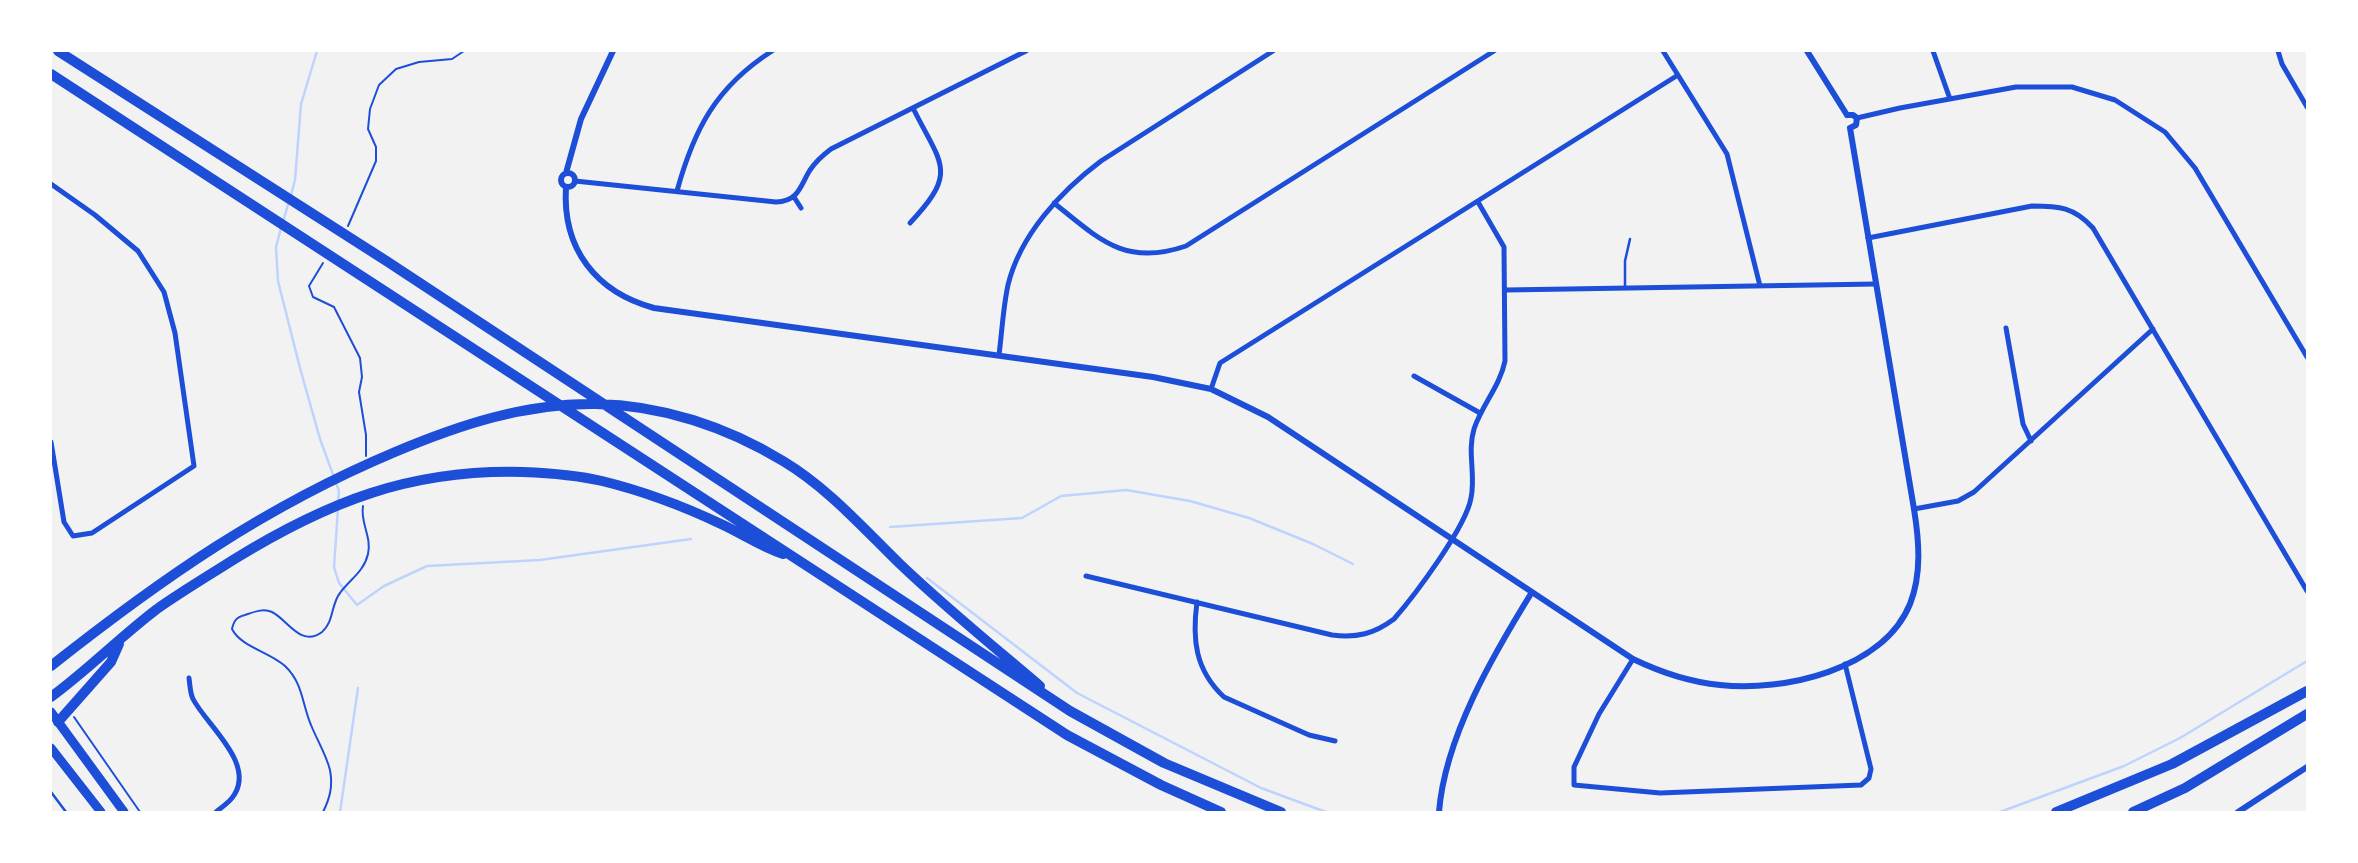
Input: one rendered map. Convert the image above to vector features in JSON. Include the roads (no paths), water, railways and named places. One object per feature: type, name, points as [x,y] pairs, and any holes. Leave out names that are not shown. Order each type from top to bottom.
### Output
[{"type":"highway","points":[[58,51],[356,242],[1070,711],[1164,763],[1281,812]]},
{"type":"highway","points":[[51,74],[1067,735],[1161,785],[1221,812]]},
{"type":"highway","points":[[51,666],[146,592],[194,559],[370,458],[502,414],[542,407],[596,404],[632,407],[685,417],[725,431],[762,449],[807,477],[831,496],[949,608],[1070,711]]},
{"type":"highway","points":[[51,697],[157,610],[298,522],[380,489],[425,479],[500,471],[548,473],[598,480],[666,501],[729,528],[766,549],[794,558]]},
{"type":"highway","points":[[58,722],[111,663],[120,640]]},
{"type":"highway","points":[[2056,812],[2172,764],[2307,691]]},
{"type":"highway","points":[[51,712],[124,812]]},
{"type":"highway","points":[[2133,812],[2205,776],[2307,714]]},
{"type":"highway","points":[[51,748],[101,812]]},
{"type":"street","points":[[613,51],[582,119],[566,173],[560,179],[566,187],[566,219],[578,251],[597,278],[615,293],[654,308],[1153,377],[1211,389],[1268,416],[1633,659],[1683,678],[1734,686],[1762,686],[1793,681],[1845,664],[1869,652],[1886,639],[1903,619],[1910,603],[1918,566],[1914,509],[1850,128],[1843,121],[1847,115],[1853,114],[1857,118]]},
{"type":"street","points":[[677,191],[686,157],[706,115],[736,79],[772,51]]},
{"type":"street","points":[[575,181],[776,202],[794,197],[802,189],[812,167],[825,153],[1026,51]]},
{"type":"street","points":[[999,355],[1008,284],[1028,238],[1054,203],[1077,179],[1101,161],[1273,51]]},
{"type":"street","points":[[1054,203],[1097,237],[1131,253],[1158,253],[1186,246],[1494,51]]},
{"type":"street","points":[[1663,51],[1727,154],[1760,286]]},
{"type":"street","points":[[1807,51],[1847,115]]},
{"type":"street","points":[[1933,51],[1950,99]]},
{"type":"street","points":[[2278,51],[2282,64],[2307,107]]},
{"type":"street","points":[[1211,389],[1220,363],[1678,75]]},
{"type":"street","points":[[1857,118],[2016,86],[2071,87],[2115,100],[2165,132],[2195,168],[2307,357]]},
{"type":"street","points":[[910,222],[935,193],[942,173],[939,160],[913,107]]},
{"type":"street","points":[[1850,128],[1856,125],[1857,118]]},
{"type":"street","points":[[566,173],[572,174],[575,181],[572,187],[566,187]]},
{"type":"street","points":[[51,184],[122,236],[138,251],[164,292],[175,332],[194,466],[92,533],[73,536],[64,522],[51,442]]},
{"type":"street","points":[[794,197],[801,208]]},
{"type":"street","points":[[1086,576],[1332,635],[1365,635],[1394,619],[1464,517],[1472,495],[1471,447],[1480,414],[1494,391],[1505,361],[1504,247],[1478,202]]},
{"type":"street","points":[[1868,238],[2032,205],[2069,209],[2082,216],[2093,228],[2307,591]]},
{"type":"street","points":[[1506,290],[1876,284]]},
{"type":"street","points":[[2006,328],[2023,424],[2031,440]]},
{"type":"street","points":[[1914,509],[1966,498],[2153,329]]},
{"type":"street","points":[[1414,376],[1480,414]]},
{"type":"street","points":[[1439,812],[1450,759],[1468,713],[1490,664],[1532,592]]},
{"type":"street","points":[[1196,602],[1194,644],[1203,671],[1213,687],[1224,697],[1309,736],[1335,741]]},
{"type":"street","points":[[1633,659],[1599,715],[1574,767],[1574,785],[1660,793],[1861,785],[1870,778],[1871,769],[1845,664]]},
{"type":"street","points":[[189,678],[191,698],[232,753],[238,766],[239,785],[232,798],[216,812]]},
{"type":"street","points":[[2238,812],[2307,767]]},
{"type":"lane","points":[[1625,288],[1625,261],[1630,239]]},
{"type":"lane","points":[[51,792],[65,812]]},
{"type":"waterway","points":[[291,195],[295,180],[301,104],[317,51]]},
{"type":"waterway","points":[[283,222],[289,201]]},
{"type":"waterway","points":[[281,228],[276,247],[278,281],[320,439],[339,491],[338,502]]},
{"type":"waterway","points":[[890,527],[1022,518],[1061,496],[1126,490],[1190,501],[1249,518],[1313,544],[1353,564]]},
{"type":"waterway","points":[[338,509],[334,567],[339,583],[357,605],[384,586],[427,566],[540,560],[691,539]]},
{"type":"waterway","points":[[927,578],[1077,693],[1261,788],[1326,812]]},
{"type":"waterway","points":[[2000,812],[2124,766],[2180,738],[2307,661]]},
{"type":"waterway","points":[[340,812],[358,688]]}]
